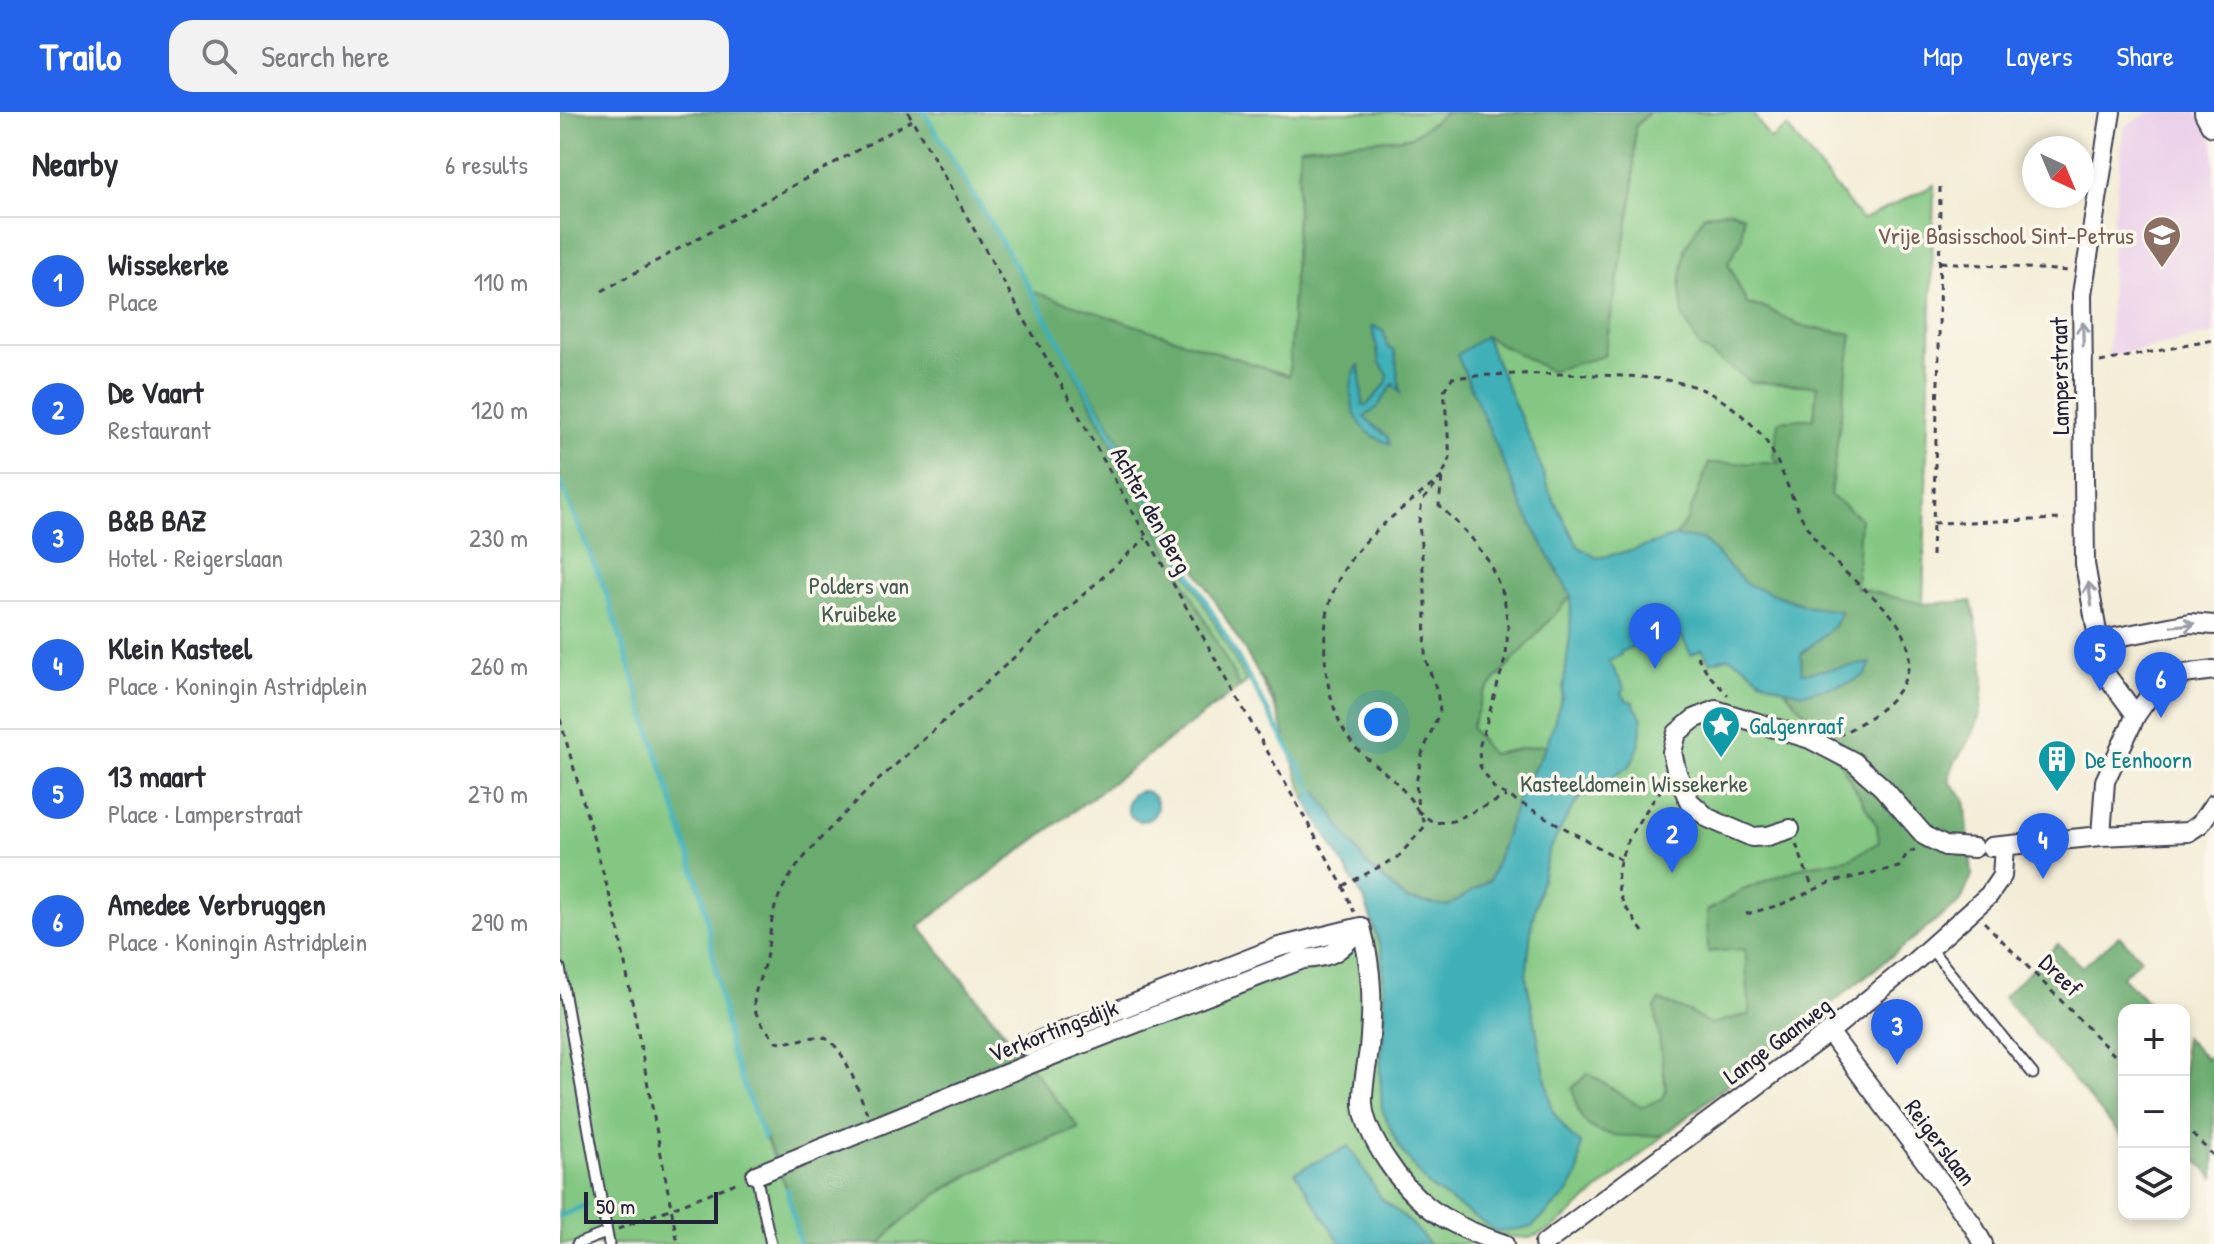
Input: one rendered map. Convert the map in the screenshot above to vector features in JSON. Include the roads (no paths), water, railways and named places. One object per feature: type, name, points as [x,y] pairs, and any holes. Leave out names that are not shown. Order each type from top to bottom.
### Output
[{"type":"main road","points":[[2208,112],[2214,123]]},
{"type":"street","name":"Lamperstraat","points":[[2111,112],[2082,294],[2085,564],[2104,672],[2136,715]]},
{"type":"street","points":[[2097,641],[2190,623],[2214,625]]},
{"type":"street","points":[[2101,836],[2105,781],[2136,715],[2155,688],[2184,674],[2214,670]]},
{"type":"street","points":[[1792,834],[1752,837],[1708,818],[1689,801],[1677,773],[1672,752],[1677,733],[1694,719],[1716,710],[1823,745],[1854,762],[1882,787],[1925,836],[1945,846],[1990,847],[2101,836],[2188,832],[2200,824],[2214,804]]},
{"type":"street","name":"Lange Gaanweg","points":[[1544,1244],[1829,1032],[1973,911],[2002,876],[1990,847]]},
{"type":"street","points":[[1361,927],[1373,980],[1363,1105],[1374,1141],[1398,1175],[1426,1206],[1470,1232],[1504,1244]]},
{"type":"street","name":"Verkortingsdijk","points":[[1026,1046],[1279,947],[1361,927]]},
{"type":"street","name":"Verkortingsdijk","points":[[756,1175],[1030,1064],[1303,959],[1326,958],[1337,952],[1361,927]]},
{"type":"street","name":"Reigerslaan","points":[[1829,1032],[1972,1224],[1983,1244]]},
{"type":"lane","points":[[1930,948],[2033,1074]]},
{"type":"lane","points":[[560,968],[609,1244]]},
{"type":"lane","points":[[756,1175],[771,1244]]},
{"type":"lane","points":[[577,1244],[606,1233]]},
{"type":"water","points":[[1374,326],[1384,332],[1387,346],[1395,352],[1400,393],[1393,384],[1377,408],[1364,417],[1388,437],[1390,444],[1362,426],[1351,396],[1352,378],[1359,365],[1363,405],[1366,406],[1386,384],[1388,375],[1380,363]]},
{"type":"water","points":[[1485,336],[1551,495],[1578,546],[1597,558],[1675,536],[1703,540],[1746,584],[1809,607],[1841,611],[1834,626],[1801,654],[1802,673],[1871,663],[1865,675],[1849,683],[1804,693],[1760,679],[1743,664],[1728,657],[1710,662],[1702,649],[1691,655],[1677,628],[1647,645],[1647,638],[1643,636],[1637,645],[1609,661],[1625,689],[1622,693],[1627,701],[1632,701],[1642,719],[1639,747],[1630,766],[1579,799],[1548,853],[1532,922],[1526,977],[1552,1110],[1571,1136],[1581,1143],[1578,1175],[1568,1193],[1532,1227],[1497,1232],[1429,1186],[1399,1147],[1382,1109],[1380,1069],[1385,1012],[1382,952],[1365,901],[1305,799],[1317,791],[1364,862],[1407,900],[1448,906],[1490,880],[1517,802],[1547,744],[1562,697],[1570,636],[1571,596],[1523,508],[1457,355]]},
{"type":"water","points":[[1142,791],[1153,795],[1157,806],[1153,817],[1142,821],[1131,817],[1127,806],[1131,795]]},
{"type":"water","points":[[1349,1146],[1381,1198],[1413,1225],[1429,1244],[1341,1244],[1295,1172]]},
{"type":"waterway","points":[[924,112],[1031,291],[1314,793]]},
{"type":"waterway","points":[[560,481],[606,592],[702,894],[731,1053],[764,1138]]},
{"type":"waterway","points":[[787,1189],[800,1244]]},
{"type":"waterway","points":[[560,1216],[586,1205]]},
{"type":"place","name":"Vrije Basisschool Sint-Petrus","points":[[2162,269]]},
{"type":"place","name":"Wissekerke","points":[[1655,669]]},
{"type":"place","name":"13 maart","points":[[2100,691]]},
{"type":"place","name":"Amedee Verbruggen","points":[[2161,718]]},
{"type":"place","name":"Galgenraaf","points":[[1721,759]]},
{"type":"place","name":"De Eenhoorn","points":[[2057,793]]},
{"type":"place","name":"De Vaart","points":[[1672,873]]},
{"type":"place","name":"Klein Kasteel","points":[[2043,879]]},
{"type":"place","name":"B&B BAZ","points":[[1897,1065]]},
{"type":"park label","name":"Polders van Kruibeke","points":[[859,599]]},
{"type":"park label","name":"Kasteeldomein Wissekerke","points":[[1634,783]]}]
